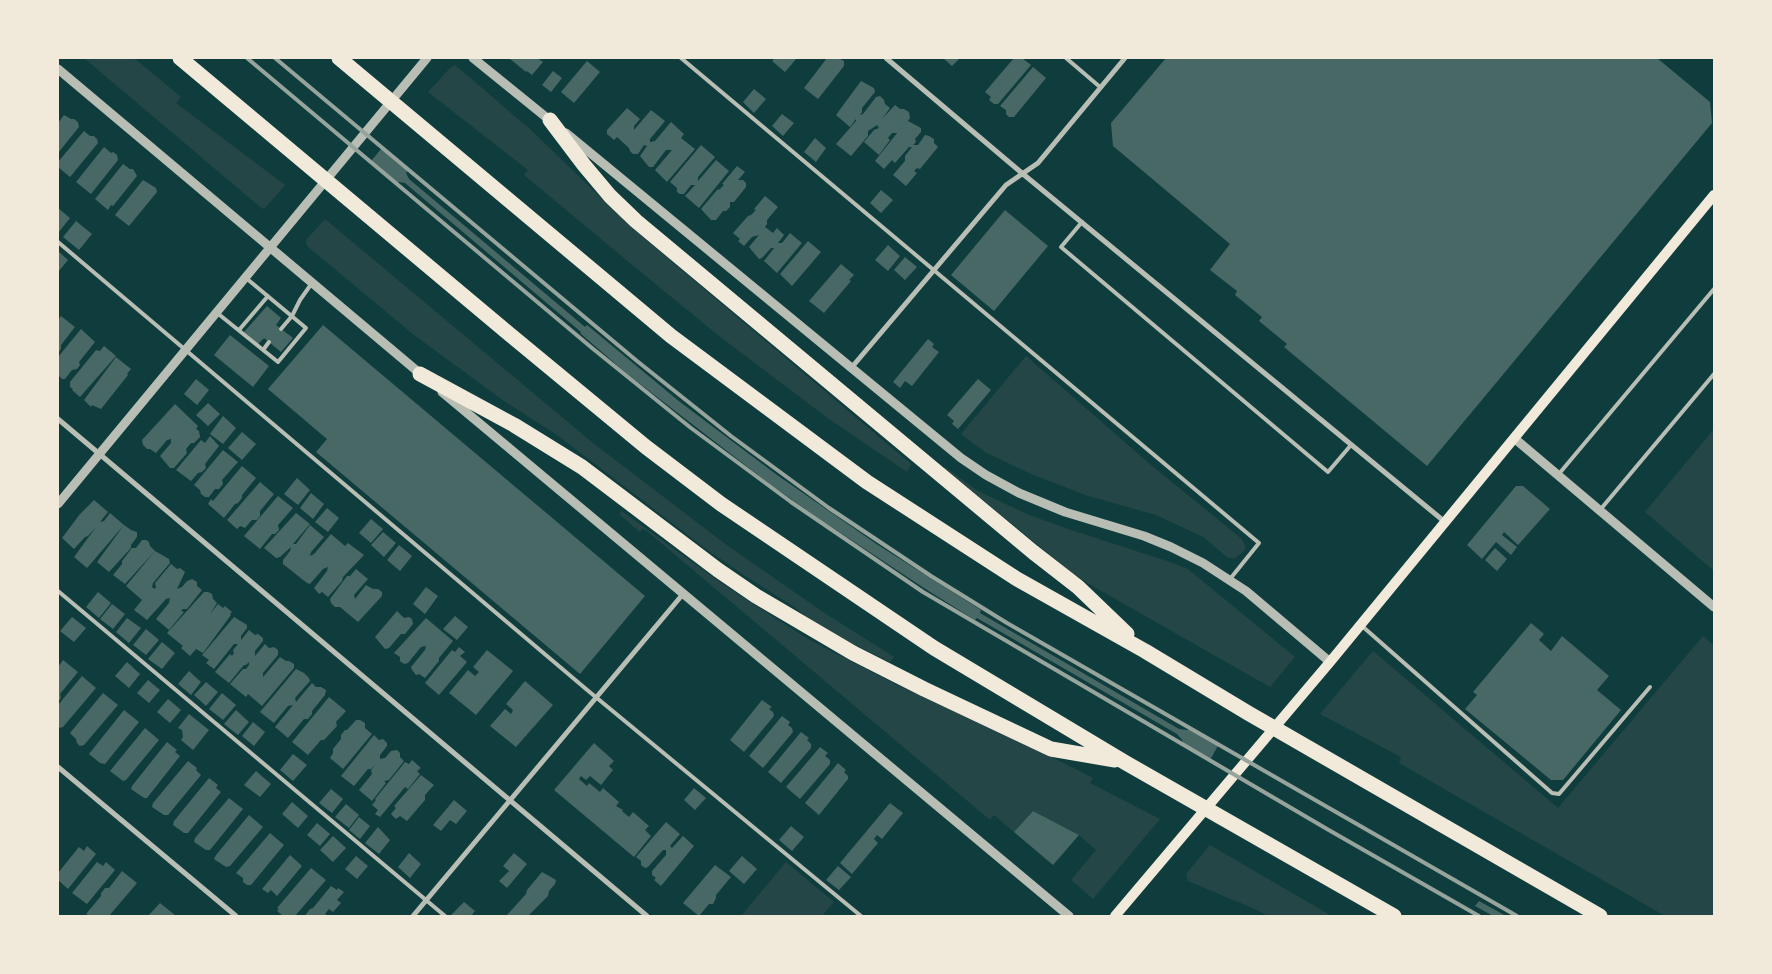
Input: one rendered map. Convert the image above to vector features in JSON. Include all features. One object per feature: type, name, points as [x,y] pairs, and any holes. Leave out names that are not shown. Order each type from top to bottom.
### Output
[{"type":"highway","points":[[180,58],[523,346],[646,447],[721,504],[934,648],[1126,762],[1394,916]]},
{"type":"highway","points":[[339,58],[671,336],[867,482],[1017,579],[1145,650],[1248,713],[1600,916]]},
{"type":"highway","points":[[550,120],[610,196],[636,221],[1078,587],[1145,650]]},
{"type":"highway","points":[[420,374],[514,425],[582,467],[718,570],[787,615],[853,653],[1051,749],[1126,762]]},
{"type":"main road","points":[[1115,916],[1330,662],[1714,195]]},
{"type":"street","points":[[58,504],[427,58]]},
{"type":"street","points":[[473,58],[961,458],[986,475],[1019,493],[1065,512],[1127,530],[1171,547],[1230,579],[1330,662]]},
{"type":"street","points":[[886,58],[1022,174],[1445,522]]},
{"type":"street","points":[[852,367],[1006,185],[1038,163],[1125,58]]},
{"type":"street","points":[[58,69],[269,248],[1069,916]]},
{"type":"street","points":[[58,419],[647,916]]},
{"type":"street","points":[[1514,438],[1714,607]]},
{"type":"street","points":[[413,916],[683,594]]},
{"type":"street","points":[[58,766],[236,916]]},
{"type":"lane","points":[[681,58],[1259,543],[1230,579]]},
{"type":"lane","points":[[1066,58],[1100,87]]},
{"type":"lane","points":[[1082,222],[1061,247],[1328,472],[1351,445]]},
{"type":"lane","points":[[58,242],[596,697],[861,916]]},
{"type":"lane","points":[[216,312],[278,362],[289,349],[306,328],[245,277]]},
{"type":"lane","points":[[281,329],[292,316],[300,300],[312,284]]},
{"type":"lane","points":[[1558,475],[1714,290]]},
{"type":"lane","points":[[239,330],[268,296]]},
{"type":"lane","points":[[263,350],[269,342]]},
{"type":"lane","points":[[1600,510],[1714,374]]},
{"type":"lane","points":[[58,591],[444,916]]},
{"type":"lane","points":[[1360,624],[1552,793],[1559,794],[1650,687]]},
{"type":"shaded area","points":[[84,58],[134,58],[181,97],[176,103],[285,185],[263,209]]},
{"type":"shaded area","points":[[455,65],[531,130],[632,228],[911,464],[907,472],[829,419],[719,336],[524,175],[528,170],[428,92]]},
{"type":"shaded area","points":[[325,219],[593,443],[724,543],[823,612],[894,657],[890,662],[847,641],[806,617],[796,608],[710,552],[557,435],[504,401],[414,335],[307,246],[306,240]]},
{"type":"shaded area","points":[[1026,356],[1151,465],[1242,539],[1246,548],[1242,553],[1234,559],[1227,557],[1203,537],[1156,515],[1088,496],[1031,474],[985,452],[961,434]]},
{"type":"shaded area","points":[[1714,429],[1714,571],[1645,512]]},
{"type":"shaded area","points":[[945,467],[978,491],[1027,514],[1188,569],[1295,657],[1270,687],[1072,573]]},
{"type":"shaded area","points":[[622,511],[724,585],[808,639],[901,687],[1028,745],[1093,778],[1090,783],[1160,819],[1093,899],[1071,880],[1096,850],[1079,835],[1033,811],[1014,832],[994,815],[990,820],[648,532],[643,529],[640,532],[619,514]]},
{"type":"shaded area","points":[[1703,636],[1714,646],[1714,916],[1665,916],[1399,763],[1401,757],[1320,714],[1373,651],[1558,808]]},
{"type":"shaded area","points":[[1210,845],[1332,916],[1268,916],[1188,881],[1186,874]]},
{"type":"shaded area","points":[[786,862],[834,902],[822,916],[741,916]]},
{"type":"building","points":[[509,58],[537,58],[543,62],[532,75]]},
{"type":"building","points":[[775,58],[797,58],[785,72],[772,61]]},
{"type":"building","points":[[827,58],[840,59],[844,61],[844,66],[818,99],[804,88]]},
{"type":"building","points":[[943,58],[960,58],[952,66]]},
{"type":"building","points":[[1014,58],[1022,58],[1031,65],[998,104],[994,104],[989,100],[991,97],[985,92]]},
{"type":"building","points":[[1166,58],[1657,58],[1710,102],[1712,123],[1427,466],[1284,347],[1287,344],[1259,321],[1262,317],[1235,295],[1237,291],[1210,270],[1230,244],[1113,146],[1111,123]]},
{"type":"building","points":[[587,61],[600,72],[574,103],[561,92]]},
{"type":"building","points":[[1033,67],[1046,78],[1014,117],[1009,117],[1006,114],[1006,110],[1000,106]]},
{"type":"building","points":[[553,71],[562,78],[551,92],[542,85]]},
{"type":"building","points":[[861,81],[874,88],[875,92],[862,108],[860,115],[863,114],[876,97],[880,96],[890,108],[882,119],[895,105],[900,109],[904,109],[909,112],[910,118],[908,121],[921,128],[921,132],[913,145],[918,145],[925,135],[934,139],[934,143],[938,147],[920,169],[917,168],[914,171],[917,173],[906,186],[893,175],[905,161],[905,156],[912,147],[909,147],[895,163],[892,160],[884,169],[875,161],[905,123],[897,133],[892,133],[888,138],[890,140],[879,155],[864,142],[874,130],[879,128],[877,125],[868,131],[868,136],[851,156],[836,144],[856,121],[856,119],[850,127],[836,115]]},
{"type":"building","points":[[754,89],[766,99],[754,113],[743,102]]},
{"type":"building","points":[[627,108],[640,119],[634,126],[634,130],[651,110],[665,121],[650,139],[650,142],[655,141],[671,122],[684,134],[681,138],[695,149],[667,182],[655,170],[672,150],[666,150],[653,167],[649,167],[640,156],[647,146],[644,145],[638,154],[633,154],[617,137],[614,140],[607,134],[607,130]]},
{"type":"building","points":[[782,114],[794,123],[783,136],[772,126]]},
{"type":"building","points":[[64,115],[78,122],[79,127],[58,153],[58,123]]},
{"type":"building","points":[[84,131],[90,136],[94,136],[98,143],[70,177],[58,167],[58,162]]},
{"type":"building","points":[[815,138],[826,148],[816,162],[804,152]]},
{"type":"building","points":[[701,145],[715,157],[698,177],[698,181],[716,160],[729,171],[699,208],[685,196],[695,185],[691,185],[684,194],[680,194],[677,192],[677,188],[670,182]]},
{"type":"building","points":[[104,147],[117,155],[118,160],[91,194],[76,182]]},
{"type":"building","points":[[382,148],[408,170],[406,173],[409,179],[585,327],[587,325],[680,402],[777,475],[878,545],[981,610],[980,613],[1179,729],[1188,730],[1190,728],[1219,744],[1210,760],[1181,743],[1183,741],[1177,734],[977,618],[975,620],[821,520],[771,485],[626,373],[581,332],[405,183],[397,183],[371,161]]},
{"type":"building","points":[[123,164],[133,169],[137,176],[108,210],[95,199]]},
{"type":"building","points":[[737,166],[745,172],[738,180],[743,180],[746,183],[746,187],[734,202],[730,202],[730,207],[726,211],[723,211],[716,220],[711,220],[701,209],[717,190],[724,185],[722,184]]},
{"type":"building","points":[[143,180],[156,188],[157,192],[129,226],[115,215]]},
{"type":"building","points":[[881,190],[893,200],[881,213],[870,203]]},
{"type":"building","points":[[765,196],[778,207],[767,220],[765,227],[773,233],[777,228],[784,235],[778,243],[782,243],[790,233],[802,243],[777,273],[764,261],[774,248],[771,248],[759,259],[749,247],[759,235],[752,237],[744,246],[733,233],[756,210],[754,209]]},
{"type":"building","points":[[58,208],[70,218],[58,233]]},
{"type":"building","points":[[1005,210],[1048,246],[994,311],[951,275]]},
{"type":"building","points":[[76,221],[92,234],[79,250],[63,237]]},
{"type":"building","points":[[808,241],[821,252],[792,286],[780,274]]},
{"type":"building","points":[[888,245],[900,256],[888,271],[875,260]]},
{"type":"building","points":[[58,251],[68,260],[58,272]]},
{"type":"building","points":[[905,257],[917,267],[905,280],[894,270]]},
{"type":"building","points":[[841,264],[854,275],[824,313],[809,301]]},
{"type":"building","points":[[267,306],[281,318],[276,325],[293,338],[281,352],[264,338],[258,344],[244,332]]},
{"type":"building","points":[[61,316],[75,327],[61,345],[58,353],[58,320]]},
{"type":"building","points":[[323,325],[645,596],[580,674],[316,452],[327,439],[268,389]]},
{"type":"building","points":[[81,329],[95,342],[79,362],[80,365],[77,369],[72,370],[65,379],[62,379],[58,375],[58,357]]},
{"type":"building","points":[[230,335],[269,366],[253,387],[214,355]]},
{"type":"building","points":[[928,339],[934,344],[932,347],[939,352],[912,386],[905,381],[900,388],[893,382]]},
{"type":"building","points":[[104,346],[116,356],[80,397],[70,387],[70,382],[96,350],[100,351]]},
{"type":"building","points":[[116,357],[131,369],[128,375],[101,409],[92,405],[91,407],[84,400]]},
{"type":"building","points":[[196,379],[209,390],[197,405],[184,394]]},
{"type":"building","points":[[978,379],[991,390],[958,429],[952,424],[954,421],[947,415]]},
{"type":"building","points":[[208,403],[220,414],[208,426],[196,415]]},
{"type":"building","points":[[175,404],[198,426],[196,429],[199,431],[200,437],[194,443],[191,443],[186,449],[187,453],[174,468],[170,468],[160,456],[171,443],[171,439],[167,440],[156,453],[147,449],[143,445],[142,440]]},
{"type":"building","points":[[223,416],[236,428],[223,444],[210,434]]},
{"type":"building","points":[[242,432],[256,444],[242,460],[228,448]]},
{"type":"building","points":[[210,436],[219,446],[205,464],[206,468],[191,481],[176,470],[201,440],[205,443]]},
{"type":"building","points":[[223,450],[238,462],[222,480],[223,484],[219,489],[215,489],[209,497],[205,497],[194,485]]},
{"type":"building","points":[[242,466],[256,478],[238,503],[235,504],[224,518],[208,504],[211,499],[213,501]]},
{"type":"building","points":[[297,478],[310,490],[298,505],[284,494]]},
{"type":"building","points":[[260,482],[274,494],[260,511],[260,516],[257,520],[252,520],[245,528],[240,526],[237,529],[227,520]]},
{"type":"building","points":[[1516,486],[1523,486],[1550,509],[1518,545],[1504,532],[1502,535],[1517,547],[1511,555],[1496,542],[1482,559],[1467,545]]},
{"type":"building","points":[[311,493],[324,504],[313,519],[300,508]]},
{"type":"building","points":[[278,496],[293,508],[278,525],[279,530],[272,534],[260,549],[244,536]]},
{"type":"building","points":[[94,500],[108,512],[100,522],[104,521],[110,513],[124,525],[87,568],[74,557],[96,527],[74,549],[62,538],[80,514]]},
{"type":"building","points":[[327,508],[339,518],[328,532],[315,522]]},
{"type":"building","points":[[296,513],[310,524],[293,544],[296,544],[310,525],[324,537],[311,552],[310,556],[314,554],[331,534],[345,546],[348,543],[364,555],[343,577],[342,581],[328,597],[322,592],[319,594],[314,588],[328,567],[323,569],[310,584],[283,564],[283,560],[291,547],[280,557],[276,558],[264,548]]},
{"type":"building","points":[[371,519],[383,529],[371,543],[359,533]]},
{"type":"building","points":[[124,525],[137,532],[137,537],[131,548],[109,572],[97,562]]},
{"type":"building","points":[[383,532],[396,543],[384,557],[371,545]]},
{"type":"building","points":[[142,540],[149,542],[155,551],[125,584],[113,575],[132,548],[136,548]]},
{"type":"building","points":[[399,545],[412,556],[400,571],[387,560]]},
{"type":"building","points":[[1495,548],[1507,559],[1497,571],[1485,560]]},
{"type":"building","points":[[155,551],[169,559],[170,563],[153,583],[152,587],[155,589],[155,583],[171,564],[185,572],[177,589],[192,579],[197,582],[197,586],[202,590],[187,609],[181,611],[184,612],[169,630],[156,619],[169,603],[170,598],[166,599],[147,620],[134,610],[142,600],[126,586]]},
{"type":"building","points":[[356,569],[368,579],[354,595],[355,599],[366,585],[382,592],[382,596],[358,622],[340,607],[335,607],[330,599],[347,576],[350,576]]},
{"type":"building","points":[[426,587],[438,596],[425,614],[413,604]]},
{"type":"building","points":[[98,592],[111,603],[99,618],[86,607]]},
{"type":"building","points":[[204,592],[212,594],[213,599],[217,603],[210,614],[218,604],[223,608],[225,606],[232,612],[203,653],[196,649],[190,656],[181,648],[183,646],[167,633]]},
{"type":"building","points":[[112,604],[125,614],[113,629],[100,619]]},
{"type":"building","points":[[397,611],[404,618],[409,617],[412,619],[413,624],[405,634],[401,634],[389,648],[385,649],[375,637]]},
{"type":"building","points":[[455,616],[468,627],[457,640],[443,629]]},
{"type":"building","points":[[72,617],[86,628],[74,642],[60,631]]},
{"type":"building","points":[[234,617],[247,625],[241,640],[249,630],[263,638],[263,641],[255,651],[255,656],[265,644],[269,648],[274,647],[278,650],[278,655],[263,673],[263,677],[280,657],[294,664],[294,668],[262,706],[248,694],[246,697],[230,684],[243,669],[246,669],[249,662],[244,665],[229,683],[215,672],[230,654],[232,656],[233,650],[238,644],[234,644],[214,669],[206,663],[209,660],[202,655]]},
{"type":"building","points":[[127,618],[141,628],[129,643],[116,632]]},
{"type":"building","points":[[426,618],[453,641],[425,678],[419,674],[416,675],[411,667],[425,650],[426,646],[421,647],[408,663],[404,664],[400,661],[400,657],[394,653]]},
{"type":"building","points":[[1531,623],[1544,634],[1539,640],[1551,651],[1562,636],[1609,676],[1597,690],[1621,710],[1563,780],[1551,780],[1465,709],[1477,695],[1473,692]]},
{"type":"building","points":[[146,629],[159,640],[146,655],[133,645]]},
{"type":"building","points":[[162,642],[175,653],[162,669],[148,659]]},
{"type":"building","points":[[459,647],[465,652],[460,656],[467,662],[439,695],[425,683],[452,650],[455,652]]},
{"type":"building","points":[[487,650],[513,671],[476,715],[449,693],[468,670],[475,676],[479,672],[473,667]]},
{"type":"building","points":[[63,660],[78,672],[60,694],[61,698],[58,702],[58,667]]},
{"type":"building","points":[[127,662],[140,674],[129,688],[115,676]]},
{"type":"building","points":[[296,669],[304,673],[310,681],[295,698],[296,702],[312,683],[316,687],[326,690],[325,695],[312,711],[312,714],[308,719],[304,719],[288,738],[275,727],[293,705],[288,706],[274,723],[260,712]]},
{"type":"building","points":[[189,671],[201,682],[191,695],[178,684]]},
{"type":"building","points":[[82,676],[96,688],[63,727],[60,728],[58,726],[58,705]]},
{"type":"building","points":[[148,680],[160,690],[149,703],[137,693]]},
{"type":"building","points":[[525,681],[553,705],[516,747],[490,726],[505,709],[511,714],[513,710],[506,704]]},
{"type":"building","points":[[206,682],[218,692],[206,706],[194,695]]},
{"type":"building","points":[[103,693],[118,705],[84,745],[80,746],[70,733]]},
{"type":"building","points":[[222,693],[236,705],[223,720],[209,709]]},
{"type":"building","points":[[329,697],[346,711],[336,722],[337,726],[308,755],[292,742]]},
{"type":"building","points":[[168,699],[181,710],[170,723],[157,712]]},
{"type":"building","points":[[762,700],[772,707],[769,709],[773,712],[774,716],[744,752],[730,740]]},
{"type":"building","points":[[124,710],[139,722],[105,764],[100,763],[89,754]]},
{"type":"building","points":[[236,710],[249,722],[238,735],[224,724]]},
{"type":"building","points":[[189,714],[209,730],[193,750],[181,740],[183,737],[182,730],[178,728]]},
{"type":"building","points":[[782,716],[790,722],[788,725],[792,728],[793,732],[763,768],[749,756]]},
{"type":"building","points":[[356,720],[365,723],[365,728],[372,734],[343,769],[330,758],[333,749],[341,739],[341,735]]},
{"type":"building","points":[[253,722],[265,732],[254,746],[242,736]]},
{"type":"building","points":[[145,728],[159,740],[126,780],[123,781],[110,771]]},
{"type":"building","points":[[801,732],[809,738],[807,740],[811,744],[811,748],[781,783],[768,772]]},
{"type":"building","points":[[374,735],[379,740],[383,739],[387,743],[387,746],[380,755],[380,759],[385,758],[391,751],[397,750],[404,761],[389,780],[384,781],[386,783],[372,801],[359,790],[372,774],[371,770],[376,764],[371,769],[368,769],[354,786],[341,776]]},
{"type":"building","points":[[167,742],[177,750],[175,752],[180,756],[147,798],[144,798],[131,789],[132,786]]},
{"type":"building","points":[[594,743],[614,761],[609,766],[613,770],[601,785],[590,776],[586,780],[581,776],[579,779],[587,786],[589,783],[600,792],[603,788],[619,802],[616,806],[629,817],[633,812],[649,826],[645,830],[651,836],[634,857],[554,790]]},
{"type":"building","points":[[820,747],[828,753],[825,756],[830,760],[830,764],[800,799],[786,787]]},
{"type":"building","points":[[293,754],[307,765],[293,781],[280,770]]},
{"type":"building","points":[[412,760],[421,768],[417,771],[420,774],[408,789],[405,787],[380,817],[375,814],[378,810],[372,805],[375,799],[405,762],[409,764]]},
{"type":"building","points":[[188,761],[197,768],[196,770],[201,775],[168,815],[164,815],[152,807],[153,803]]},
{"type":"building","points":[[838,763],[846,770],[844,772],[848,779],[819,815],[805,803]]},
{"type":"building","points":[[256,771],[271,784],[260,797],[244,785]]},
{"type":"building","points":[[421,775],[434,785],[425,795],[425,800],[407,821],[400,816],[396,819],[391,814],[396,808],[394,806]]},
{"type":"building","points":[[209,778],[218,785],[216,788],[221,792],[188,833],[184,833],[173,825],[174,821]]},
{"type":"building","points":[[694,788],[706,798],[695,810],[684,800]]},
{"type":"building","points":[[331,789],[343,799],[332,813],[319,803]]},
{"type":"building","points":[[229,798],[243,809],[210,850],[206,850],[194,842],[195,838]]},
{"type":"building","points":[[454,800],[467,811],[456,824],[450,820],[441,831],[433,825]]},
{"type":"building","points":[[292,802],[308,816],[298,828],[282,814]]},
{"type":"building","points":[[890,803],[903,813],[882,839],[877,835],[874,839],[878,843],[852,874],[840,863]]},
{"type":"building","points":[[346,804],[359,815],[349,828],[335,817]]},
{"type":"building","points":[[1033,811],[1079,835],[1053,865],[1014,832]]},
{"type":"building","points":[[249,815],[263,827],[230,866],[226,867],[214,859]]},
{"type":"building","points":[[359,817],[370,826],[360,839],[349,830]]},
{"type":"building","points":[[666,822],[680,834],[670,846],[672,848],[683,836],[694,846],[661,886],[654,880],[656,878],[652,875],[652,871],[666,855],[666,850],[663,850],[645,868],[636,857]]},
{"type":"building","points":[[317,823],[330,834],[320,846],[307,835]]},
{"type":"building","points":[[791,826],[804,837],[792,851],[779,840]]},
{"type":"building","points":[[378,827],[390,840],[379,854],[365,843]]},
{"type":"building","points":[[270,833],[284,845],[251,885],[247,885],[243,882],[243,878],[236,873]]},
{"type":"building","points":[[333,836],[346,848],[333,862],[320,850]]},
{"type":"building","points":[[87,846],[96,854],[68,889],[58,880],[58,873],[79,847],[84,851]]},
{"type":"building","points":[[409,853],[421,864],[410,878],[398,867]]},
{"type":"building","points":[[514,853],[527,864],[507,888],[499,881],[509,871],[503,866]]},
{"type":"building","points":[[290,855],[302,866],[277,896],[271,890],[268,893],[262,889]]},
{"type":"building","points":[[356,856],[368,866],[357,879],[345,869]]},
{"type":"building","points":[[742,856],[757,869],[744,884],[729,871]]},
{"type":"building","points":[[97,862],[103,866],[106,862],[115,870],[87,904],[72,893]]},
{"type":"building","points":[[715,865],[731,877],[716,895],[713,904],[709,904],[699,916],[683,903]]},
{"type":"building","points":[[838,866],[851,877],[839,890],[826,880]]},
{"type":"building","points":[[311,868],[326,880],[295,916],[283,916],[277,911],[279,909],[277,908]]},
{"type":"building","points":[[122,871],[137,883],[109,916],[90,916],[86,914],[105,888],[109,888]]},
{"type":"building","points":[[542,872],[556,880],[548,896],[528,916],[508,916],[507,915]]},
{"type":"building","points":[[331,886],[344,892],[337,900],[341,903],[333,912],[329,909],[325,914],[328,916],[306,916],[310,909],[313,908]]},
{"type":"building","points":[[1479,901],[1506,916],[1493,916],[1475,906]]},
{"type":"building","points":[[464,902],[475,911],[471,916],[451,915]]},
{"type":"building","points":[[160,903],[175,915],[148,916]]},
{"type":"railway","points":[[247,58],[592,348],[691,428],[791,502],[923,592],[1479,916]]},
{"type":"railway","points":[[275,58],[637,361],[731,436],[829,508],[931,576],[1007,623],[1517,916]]}]
